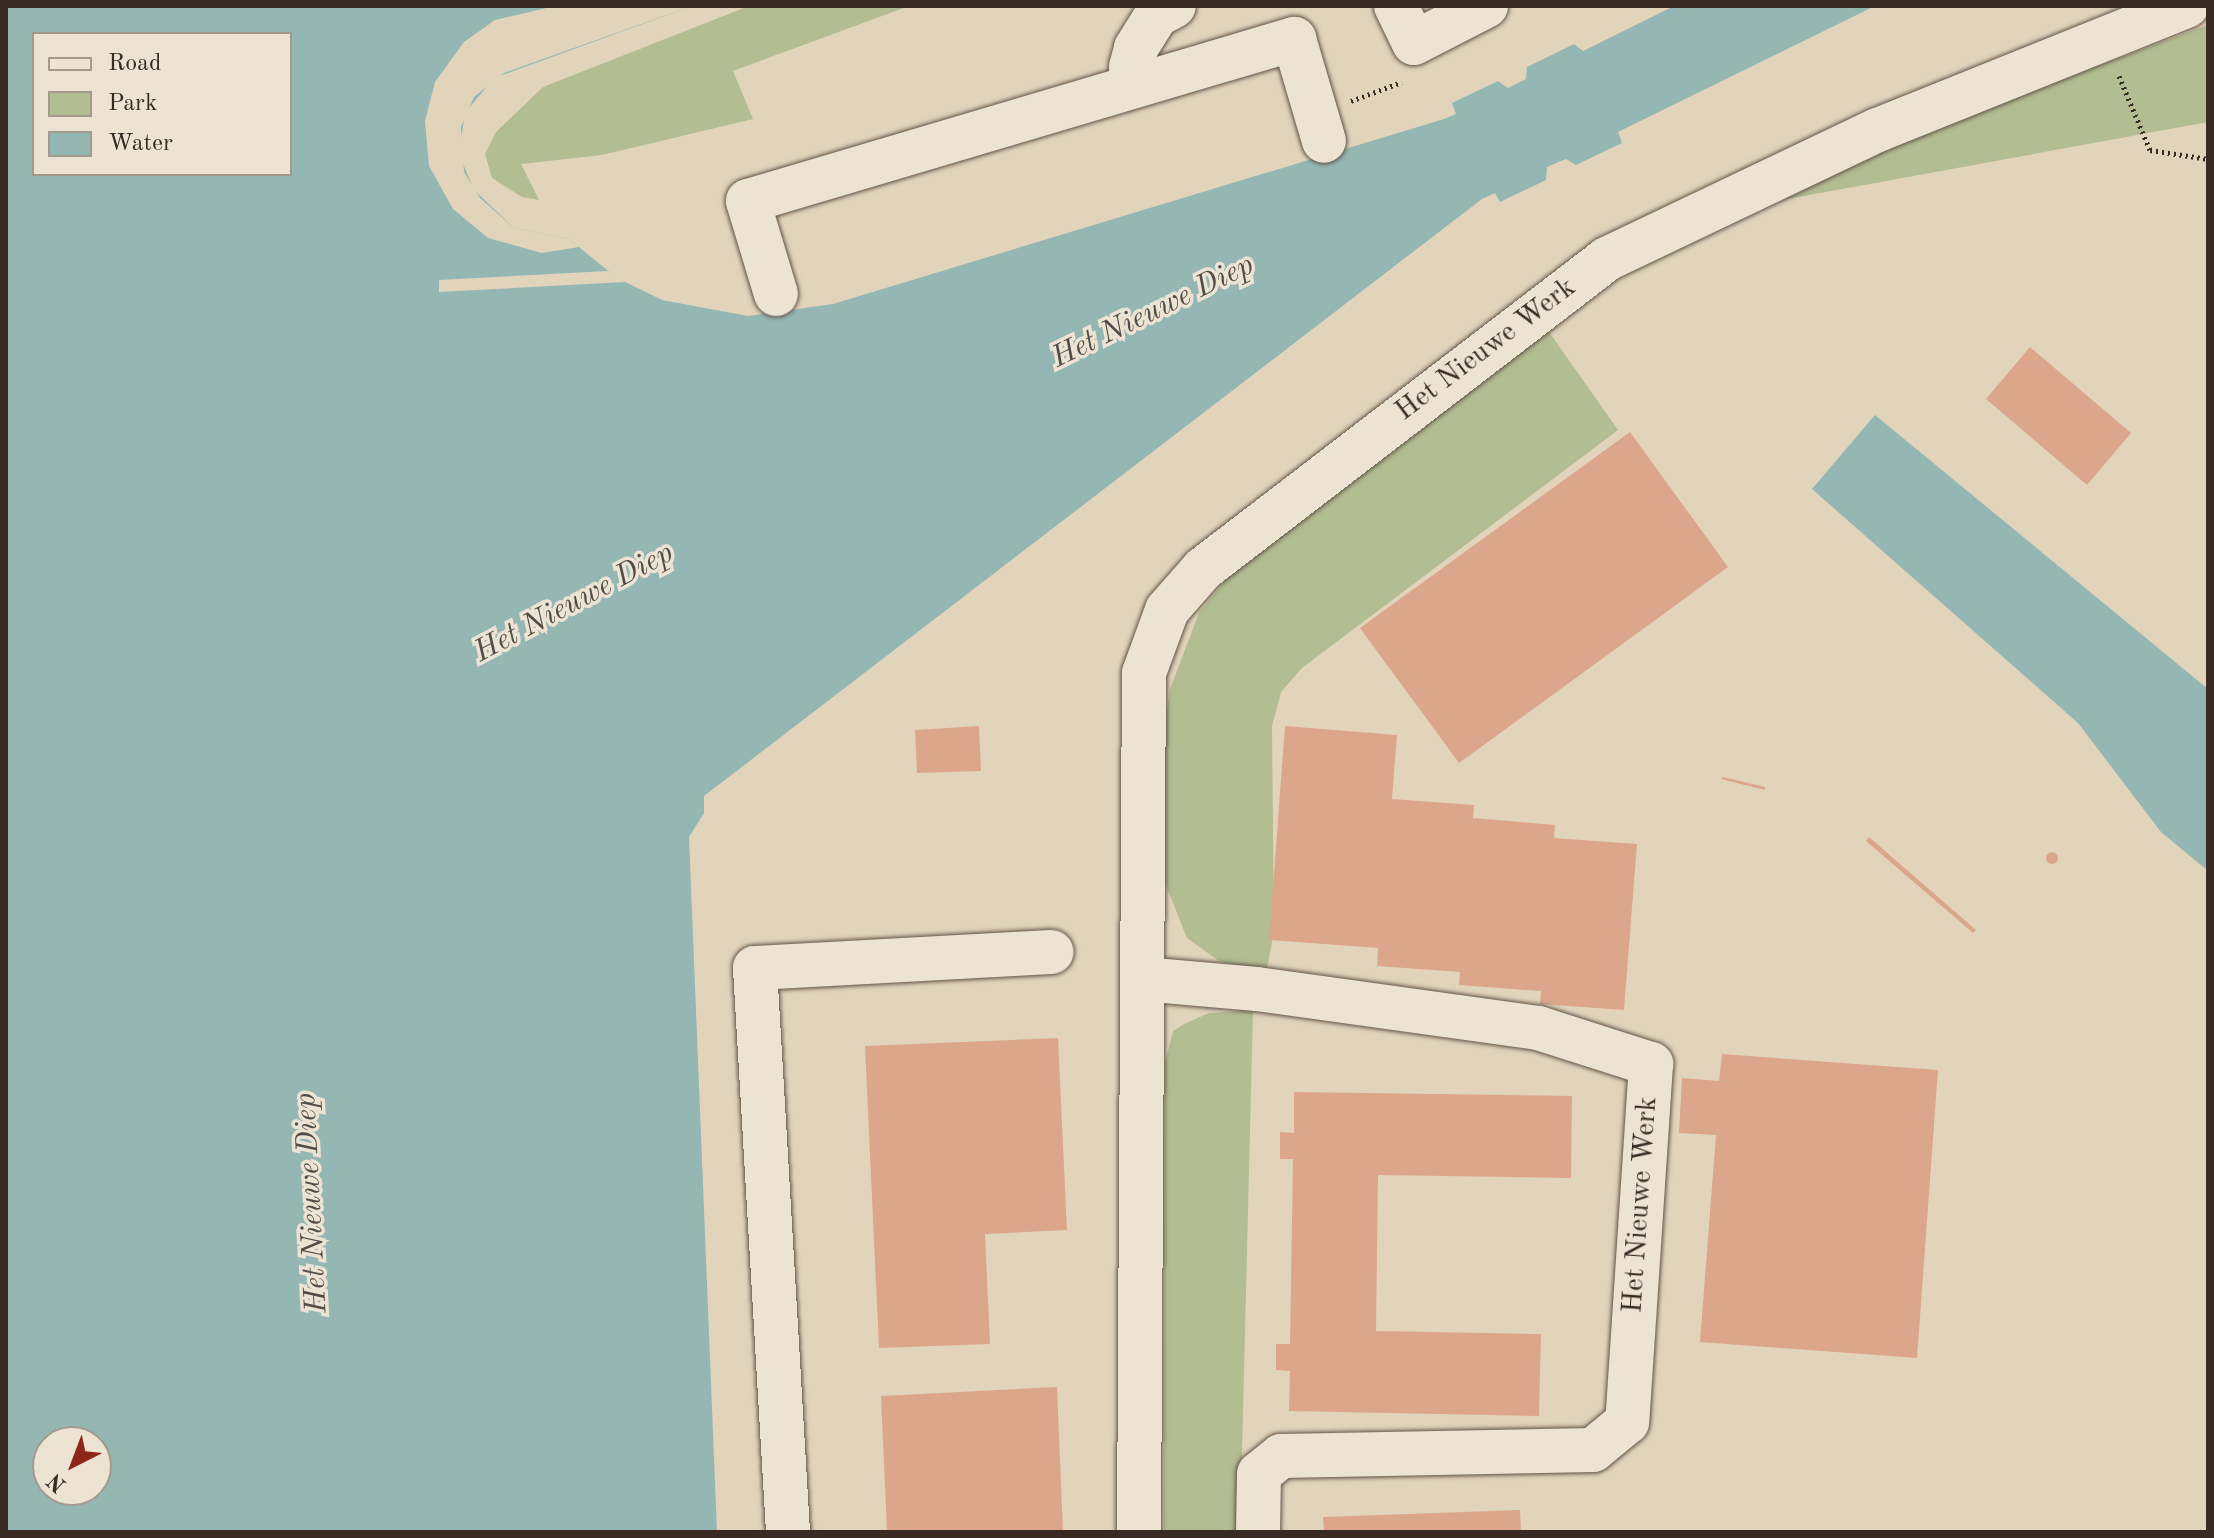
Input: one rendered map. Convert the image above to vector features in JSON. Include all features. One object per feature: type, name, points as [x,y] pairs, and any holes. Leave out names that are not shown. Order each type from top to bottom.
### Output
[{"type":"street","points":[[1137,85],[1131,67],[1136,48],[1157,15],[1174,6]]},
{"type":"street","points":[[1396,6],[1414,43],[1478,8]]},
{"type":"street","name":"Het Nieuwe Werk","points":[[1139,1532],[1144,673],[1167,610],[1203,569],[1607,259],[1878,130],[2187,6]]},
{"type":"street","points":[[776,294],[748,201],[1294,39],[1324,141]]},
{"type":"street","points":[[788,1532],[755,968],[1052,952]]},
{"type":"street","name":"Het Nieuwe Werk","points":[[1142,979],[1257,989],[1538,1028],[1651,1064],[1627,1422],[1593,1450],[1281,1456],[1259,1474],[1258,1532]]},
{"type":"path","points":[[2104,40],[2150,150],[2208,159]]},
{"type":"green space","points":[[749,6],[909,6],[733,71],[753,119],[602,155],[521,164],[539,200],[522,197],[492,178],[485,154],[496,132],[543,87]]},
{"type":"green space","points":[[2208,25],[2208,122],[1739,208],[2036,89]]},
{"type":"green space","points":[[1547,329],[1618,430],[1302,668],[1281,692],[1272,726],[1274,931],[1266,974],[1219,961],[1187,938],[1165,883],[1164,735],[1170,689],[1199,613],[1233,571]]},
{"type":"green space","points":[[1253,1010],[1240,1532],[1164,1532],[1165,1063],[1173,1031],[1184,1024],[1209,1013]]},
{"type":"water","name":"Het Nieuwe Diep","points":[[6,6],[692,6],[494,78],[465,113],[459,154],[474,190],[514,228],[569,239],[617,278],[662,300],[748,316],[833,304],[1444,119],[1456,114],[1452,103],[1498,81],[1508,88],[1526,79],[1527,67],[1574,44],[1583,51],[1674,6],[1875,6],[1618,132],[1622,143],[1576,165],[1566,159],[1547,167],[1546,180],[1500,202],[1495,193],[1482,199],[704,796],[704,813],[689,837],[717,1532],[6,1532]]},
{"type":"water","points":[[1875,415],[2208,689],[2208,871],[2161,832],[2078,723],[1812,489]]},
{"type":"pier","points":[[555,6],[692,6],[504,73],[474,97],[461,127],[464,172],[480,198],[514,228],[569,239],[579,247],[542,253],[488,238],[453,209],[429,166],[425,121],[435,82],[464,42],[495,20]]},
{"type":"pier","points":[[608,271],[625,282],[439,292],[439,280]]},
{"type":"building","points":[[2030,347],[2131,433],[2087,485],[1986,399]]},
{"type":"building","points":[[1630,432],[1728,567],[1459,763],[1360,628]]},
{"type":"building","points":[[979,726],[981,771],[917,773],[915,730]]},
{"type":"building","points":[[1285,726],[1397,735],[1392,799],[1474,805],[1473,818],[1555,825],[1554,838],[1637,844],[1624,1010],[1540,1004],[1541,991],[1459,985],[1460,972],[1377,966],[1378,948],[1269,940]]},
{"type":"building","points":[[1721,779],[1765,787],[1765,790]]},
{"type":"building","points":[[1869,837],[1976,930],[1973,933],[1866,841]]},
{"type":"building","points":[[2047,853],[2057,853],[2057,863],[2047,863]]},
{"type":"building","points":[[1058,1038],[1067,1230],[985,1234],[990,1344],[879,1348],[865,1046]]},
{"type":"building","points":[[1722,1054],[1938,1070],[1917,1358],[1700,1342],[1716,1135],[1679,1133],[1682,1078],[1719,1081]]},
{"type":"building","points":[[1294,1092],[1572,1096],[1571,1178],[1378,1175],[1376,1331],[1541,1334],[1539,1416],[1289,1411],[1290,1371],[1276,1370],[1276,1344],[1290,1344],[1293,1159],[1280,1159],[1280,1132],[1294,1133]]},
{"type":"building","points":[[1057,1387],[1063,1532],[887,1532],[881,1396]]},
{"type":"building","points":[[1520,1510],[1521,1532],[1324,1532],[1323,1517]]}]
